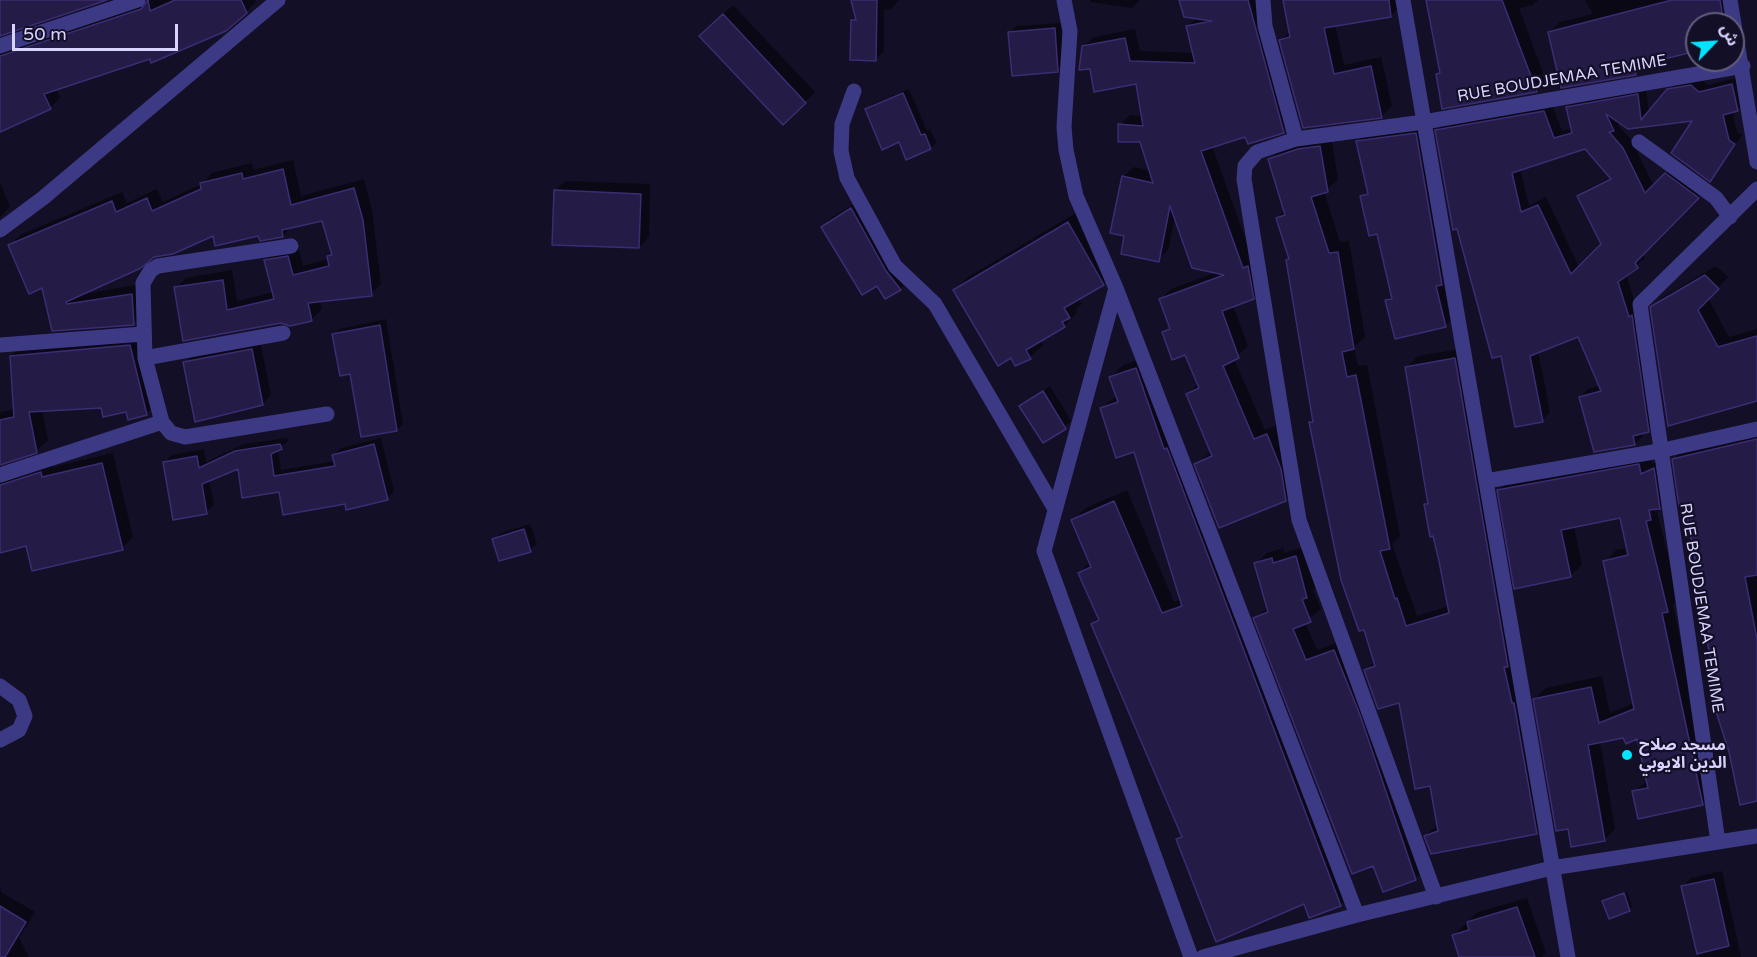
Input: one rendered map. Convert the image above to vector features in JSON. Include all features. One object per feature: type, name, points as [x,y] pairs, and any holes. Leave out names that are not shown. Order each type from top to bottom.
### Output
[{"type":"street","points":[[0,46],[138,0]]},
{"type":"street","points":[[0,230],[43,198],[278,0]]},
{"type":"street","points":[[1064,0],[1070,31],[1064,127],[1065,150],[1076,196],[1116,288],[1357,915]]},
{"type":"street","points":[[1263,0],[1265,26],[1296,139]]},
{"type":"street","points":[[1403,0],[1568,957]]},
{"type":"street","name":"RUE BOUDJEMAA TEMIME","points":[[1436,897],[1299,520],[1244,179],[1245,166],[1252,156],[1263,149],[1296,139],[1424,122],[1709,72]]},
{"type":"street","points":[[1744,72],[1757,162]]},
{"type":"street","points":[[854,91],[842,124],[841,151],[847,178],[895,266],[935,304],[1055,509]]},
{"type":"street","points":[[1639,142],[1716,198],[1730,217]]},
{"type":"street","name":"RUE BOUDJEMAA TEMIME","points":[[1718,842],[1659,451],[1640,304],[1757,189]]},
{"type":"street","points":[[291,246],[158,266],[151,270],[143,283],[145,358],[162,422],[171,433],[185,437],[327,414]]},
{"type":"street","points":[[1116,288],[1044,551],[1191,957]]},
{"type":"street","points":[[145,358],[283,333]]},
{"type":"street","points":[[0,345],[143,334]]},
{"type":"street","points":[[0,475],[162,422]]},
{"type":"street","points":[[1486,481],[1659,451],[1757,429]]},
{"type":"street","points":[[0,686],[20,700],[25,716],[19,730],[0,740]]},
{"type":"street","points":[[1203,957],[1357,915],[1552,868],[1757,836]]},
{"type":"building","points":[[0,0],[107,0],[0,36]]},
{"type":"building","points":[[148,0],[150,11],[175,0],[241,0],[247,13],[226,31],[151,63],[150,59],[44,94],[51,109],[0,132],[0,56],[141,9]]},
{"type":"building","points":[[851,0],[877,0],[876,61],[850,60],[851,20],[856,20]]},
{"type":"building","points":[[1179,0],[1248,0],[1284,133],[1248,144],[1245,137],[1201,151],[1243,268],[1248,266],[1254,299],[1222,311],[1239,358],[1223,366],[1254,439],[1267,434],[1281,469],[1286,501],[1219,528],[1194,464],[1212,456],[1186,394],[1199,388],[1185,355],[1172,360],[1162,332],[1170,329],[1159,299],[1224,275],[1192,268],[1170,206],[1159,262],[1121,254],[1124,236],[1110,233],[1122,176],[1153,183],[1140,142],[1118,142],[1118,124],[1143,126],[1136,84],[1094,92],[1090,69],[1079,70],[1082,46],[1125,38],[1130,61],[1195,63],[1186,26],[1212,21],[1184,17]]},
{"type":"building","points":[[1283,0],[1389,0],[1391,17],[1324,28],[1334,74],[1371,66],[1382,118],[1303,128],[1279,40],[1290,37]]},
{"type":"building","points":[[1426,0],[1502,0],[1537,92],[1442,109],[1436,74],[1440,73]]},
{"type":"building","points":[[1672,0],[1720,0],[1722,12],[1685,12],[1685,54],[1635,66],[1636,75],[1561,88],[1548,32]]},
{"type":"building","points":[[723,14],[806,103],[783,125],[699,36]]},
{"type":"building","points":[[1055,28],[1058,72],[1012,76],[1008,32]]},
{"type":"building","points":[[1732,84],[1738,111],[1723,115],[1729,140],[1735,144],[1710,182],[1671,153],[1692,121],[1628,129],[1606,114],[1614,131],[1609,132],[1623,148],[1645,193],[1665,173],[1699,198],[1635,263],[1638,268],[1618,282],[1629,317],[1632,315],[1649,432],[1633,436],[1635,445],[1594,452],[1579,397],[1601,391],[1578,337],[1530,356],[1543,422],[1515,427],[1501,356],[1492,358],[1457,229],[1453,230],[1435,130],[1544,111],[1554,138],[1572,133],[1566,107],[1638,94],[1641,120],[1667,89],[1691,85],[1699,92]],"holes":[[[1585,149],[1611,179],[1577,196],[1601,244],[1571,274],[1538,205],[1521,212],[1512,173]]]},
{"type":"building","points":[[903,93],[921,135],[925,134],[931,149],[906,160],[899,142],[882,150],[865,109]]},
{"type":"building","points":[[1416,133],[1442,285],[1436,286],[1446,327],[1395,339],[1385,300],[1392,299],[1377,234],[1369,236],[1360,196],[1368,194],[1356,141]]},
{"type":"building","points":[[1320,146],[1328,192],[1311,197],[1329,253],[1338,252],[1354,349],[1342,352],[1347,377],[1356,375],[1390,549],[1380,551],[1406,626],[1449,613],[1439,561],[1433,536],[1430,537],[1424,504],[1428,504],[1405,367],[1455,358],[1508,667],[1504,667],[1512,703],[1514,703],[1537,834],[1431,854],[1424,836],[1438,831],[1430,786],[1415,789],[1399,703],[1378,709],[1364,670],[1375,666],[1364,630],[1359,631],[1341,580],[1309,422],[1313,422],[1286,260],[1289,259],[1276,218],[1285,215],[1268,159],[1298,149]]},
{"type":"building","points":[[283,169],[291,205],[354,188],[363,220],[372,296],[308,303],[312,321],[290,326],[281,323],[183,341],[174,287],[223,280],[227,310],[274,299],[264,260],[288,256],[293,275],[329,266],[327,256],[332,255],[322,221],[282,230],[283,237],[260,241],[258,236],[215,246],[213,236],[173,254],[154,257],[141,268],[66,302],[67,304],[132,294],[134,325],[52,331],[42,288],[29,294],[8,245],[112,201],[116,212],[147,198],[152,211],[201,189],[200,183],[242,173],[243,179]]},
{"type":"building","points":[[554,190],[641,194],[639,248],[552,245]]},
{"type":"building","points":[[851,208],[886,271],[901,290],[885,299],[877,286],[862,295],[821,227]]},
{"type":"building","points":[[1068,222],[1104,285],[1064,308],[1070,318],[1062,322],[1065,327],[1026,350],[1031,359],[1015,366],[1011,358],[998,366],[953,290]]},
{"type":"building","points":[[1705,275],[1719,289],[1698,310],[1718,347],[1757,336],[1757,401],[1668,426],[1650,307]]},
{"type":"building","points":[[380,325],[397,431],[361,437],[350,374],[340,376],[332,334]]},
{"type":"building","points":[[130,345],[147,415],[128,420],[126,412],[103,417],[101,408],[29,412],[37,453],[0,465],[0,420],[14,417],[10,356]]},
{"type":"building","points":[[252,349],[263,405],[195,422],[183,362]]},
{"type":"building","points":[[1136,368],[1164,449],[1167,448],[1341,906],[1309,918],[1304,904],[1216,942],[1176,839],[1182,837],[1091,624],[1099,620],[1078,573],[1091,567],[1071,520],[1114,501],[1162,613],[1182,606],[1134,452],[1116,458],[1100,408],[1118,402],[1109,377]]},
{"type":"building","points":[[1043,391],[1066,429],[1043,443],[1019,406]]},
{"type":"building","points":[[1757,439],[1757,575],[1745,577],[1757,639],[1757,801],[1740,805],[1729,752],[1713,702],[1718,700],[1707,640],[1710,640],[1685,506],[1679,506],[1672,459]]},
{"type":"building","points":[[280,444],[282,449],[271,454],[274,476],[335,466],[332,455],[374,444],[388,500],[346,510],[345,504],[283,515],[279,492],[242,498],[238,469],[202,484],[207,514],[173,520],[163,462],[197,456],[199,468],[235,451]]},
{"type":"building","points":[[102,463],[123,550],[32,571],[26,546],[0,553],[0,485],[41,472],[42,477]]},
{"type":"building","points":[[1639,464],[1641,474],[1654,468],[1660,509],[1649,510],[1651,520],[1646,521],[1668,612],[1662,613],[1703,805],[1638,819],[1632,791],[1648,788],[1637,739],[1626,744],[1623,738],[1588,745],[1605,841],[1571,847],[1568,829],[1556,831],[1533,699],[1591,687],[1599,723],[1634,709],[1603,561],[1628,555],[1620,518],[1561,530],[1571,577],[1514,589],[1497,490]]},
{"type":"building","points":[[524,529],[531,552],[499,561],[492,539]]},
{"type":"building","points":[[1296,556],[1307,598],[1302,599],[1311,622],[1293,629],[1306,660],[1334,650],[1360,715],[1416,880],[1383,892],[1373,866],[1352,874],[1253,618],[1268,612],[1254,563],[1272,558],[1273,563]]},
{"type":"building","points":[[1714,879],[1729,946],[1697,954],[1681,886]]},
{"type":"building","points":[[1624,893],[1630,911],[1609,919],[1602,901]]},
{"type":"building","points":[[0,906],[26,922],[5,957],[0,957]]},
{"type":"building","points":[[1517,907],[1535,957],[1459,957],[1452,935],[1469,930],[1467,922]]},
{"type":"place","name":"مسجد صلاح الدين الايوبي","points":[[1627,755]]}]
